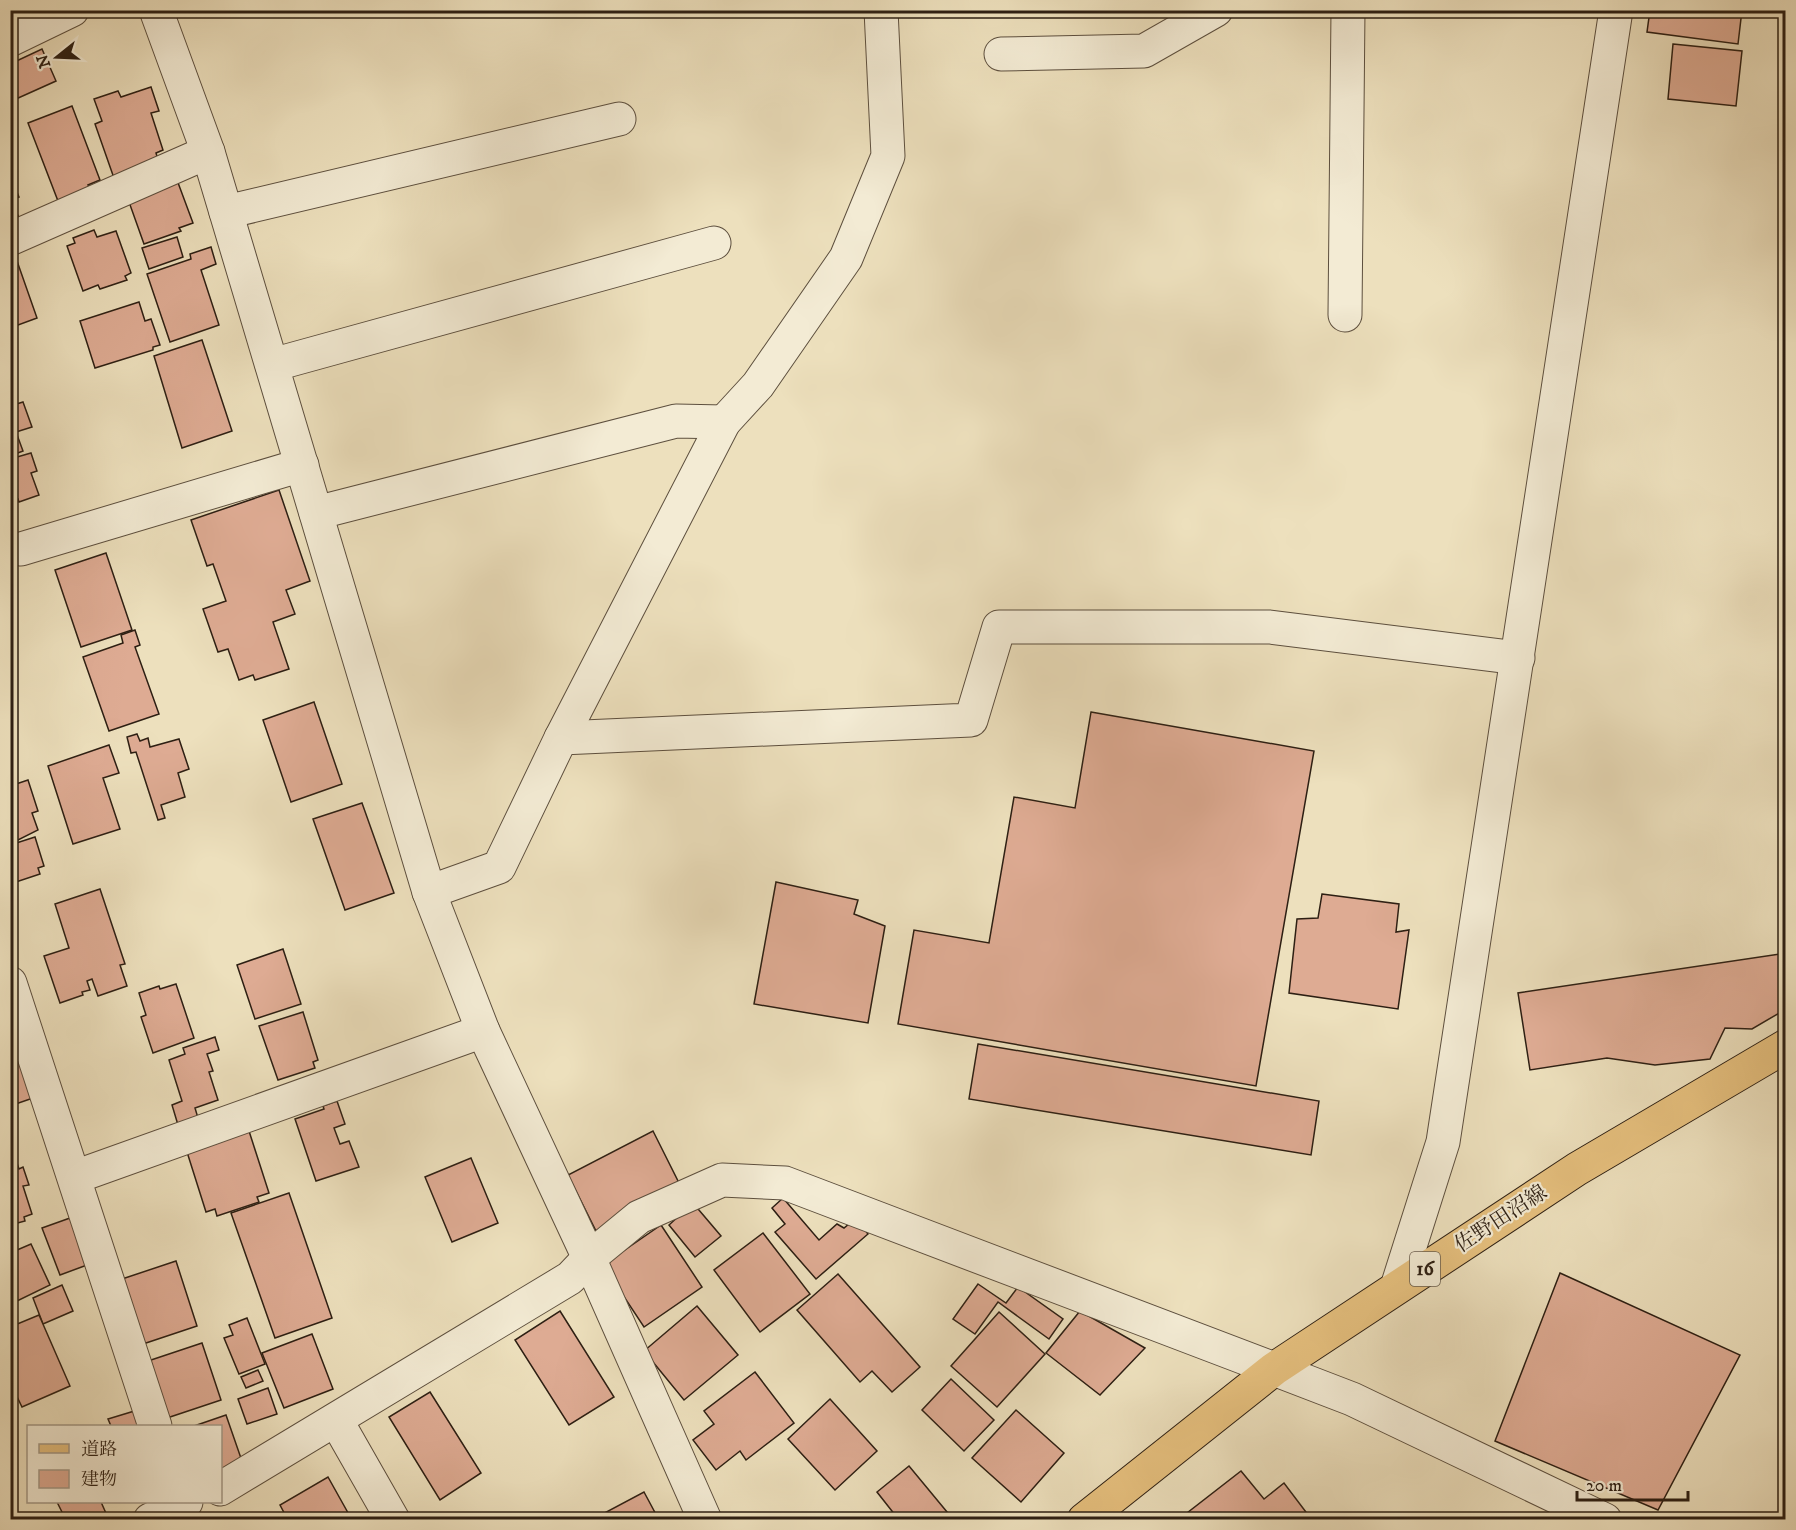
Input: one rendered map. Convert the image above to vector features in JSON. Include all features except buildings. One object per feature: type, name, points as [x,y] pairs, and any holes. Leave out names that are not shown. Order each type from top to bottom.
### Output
[{"type":"main road","name":"佐野田沼線","points":[[1084,1520],[1275,1369],[1577,1169],[1785,1046]]},
{"type":"street","points":[[10,40],[72,10]]},
{"type":"street","points":[[156,10],[208,152],[429,892],[483,1031],[589,1258],[705,1520]]},
{"type":"street","points":[[429,892],[499,867],[561,738],[724,422],[758,386],[846,258],[888,156],[880,10]]},
{"type":"street","points":[[1001,54],[1144,51],[1216,10]]},
{"type":"street","points":[[1344,315],[1348,10]]},
{"type":"street","points":[[1397,1287],[1443,1142],[1616,10]]},
{"type":"street","points":[[226,212],[619,119]]},
{"type":"street","points":[[10,239],[208,152]]},
{"type":"street","points":[[272,365],[714,243]]},
{"type":"street","points":[[316,513],[676,421],[724,422]]},
{"type":"street","points":[[21,549],[302,465]]},
{"type":"street","points":[[561,738],[971,720],[999,627],[1270,627],[1518,657]]},
{"type":"street","points":[[10,983],[155,1425]]},
{"type":"street","points":[[75,1177],[483,1031]]},
{"type":"street","points":[[222,1488],[570,1278],[589,1258],[639,1217],[722,1180],[785,1183],[1275,1369],[1352,1399],[1605,1520]]},
{"type":"street","points":[[336,1420],[393,1520]]},
{"type":"street","points":[[150,1520],[179,1503]]}]
